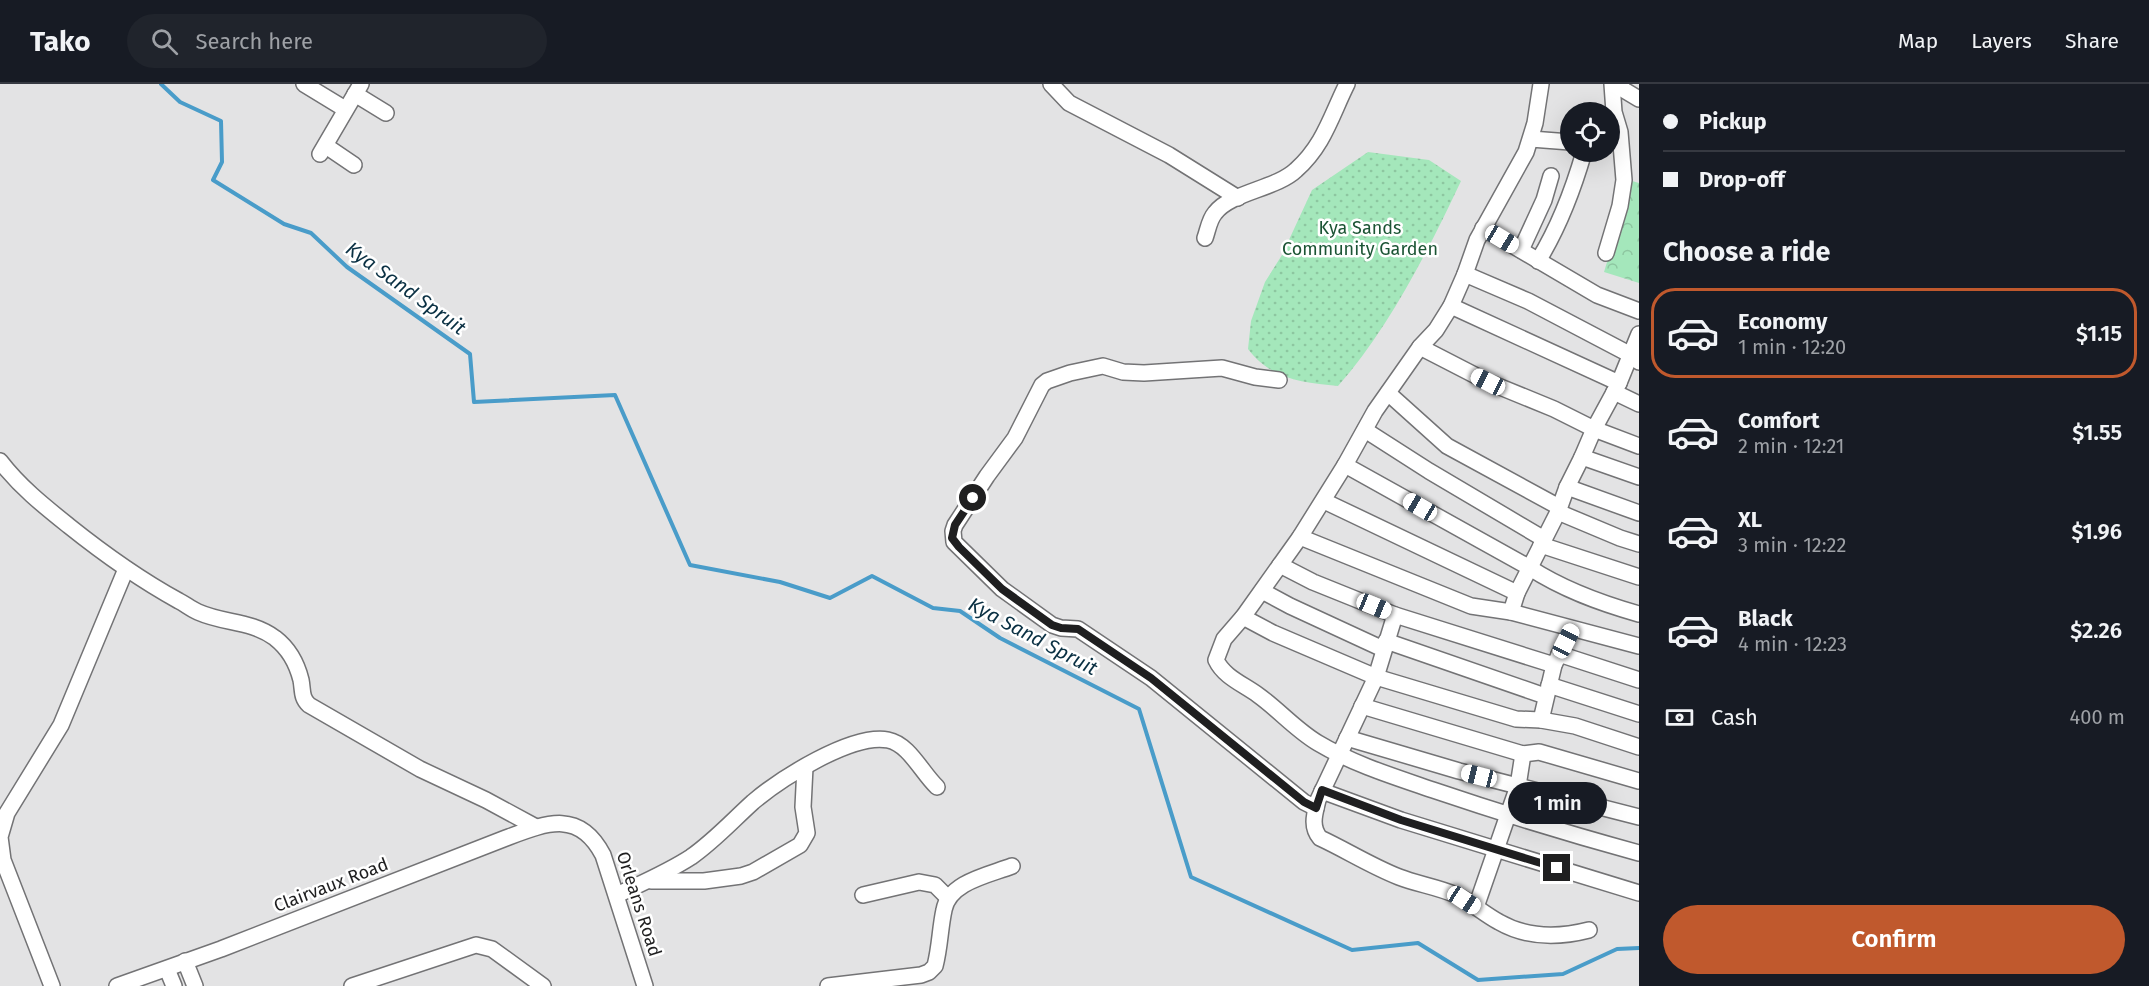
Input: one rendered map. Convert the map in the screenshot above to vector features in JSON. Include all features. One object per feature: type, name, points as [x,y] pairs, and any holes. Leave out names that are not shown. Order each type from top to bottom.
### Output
[{"type":"street","points":[[304,84],[345,109]]},
{"type":"street","points":[[1052,84],[1054,89],[1069,103],[1169,155],[1238,198]]},
{"type":"street","points":[[1205,238],[1215,212],[1238,198],[1275,183],[1294,172],[1314,152],[1325,135],[1347,84]]},
{"type":"street","points":[[1541,84],[1531,140],[1476,240],[1466,274],[1451,306],[1436,330],[1420,347],[1375,411],[1324,501],[1262,591],[1220,646],[1216,660],[1219,667],[1227,674],[1258,695],[1313,740],[1340,754],[1397,778],[1508,815],[1639,853]]},
{"type":"street","points":[[1606,253],[1620,206],[1624,180],[1620,132],[1614,112],[1612,84]]},
{"type":"street","points":[[1620,84],[1624,90],[1639,99]]},
{"type":"street","points":[[354,165],[323,150],[345,109],[358,89],[386,113]]},
{"type":"street","points":[[1531,140],[1560,141]]},
{"type":"street","points":[[1538,261],[1575,185],[1581,162]]},
{"type":"street","points":[[1521,250],[1544,200],[1551,176]]},
{"type":"street","points":[[1483,228],[1598,295],[1639,311]]},
{"type":"street","points":[[1466,274],[1528,301],[1634,358]]},
{"type":"street","points":[[1451,306],[1616,387],[1639,404]]},
{"type":"street","points":[[1511,612],[1517,593],[1558,510],[1594,429],[1634,358],[1639,334]]},
{"type":"street","points":[[1420,347],[1488,382],[1554,409],[1594,429],[1639,446]]},
{"type":"street","points":[[1279,380],[1255,377],[1222,368],[1144,373],[1123,372],[1102,366],[1082,369],[1047,381],[1042,385],[1015,438],[955,525],[952,538],[1002,589],[1052,625],[1078,629],[1151,678],[1304,802],[1316,808]]},
{"type":"street","points":[[1388,393],[1447,446],[1558,510],[1620,538],[1639,544]]},
{"type":"street","points":[[1365,430],[1542,542],[1639,577]]},
{"type":"street","points":[[1582,458],[1639,477]]},
{"type":"street","points":[[1,462],[28,493],[126,569],[195,611],[220,620],[245,623],[278,640],[291,656],[300,679],[304,700],[309,705],[420,769],[536,827]]},
{"type":"street","points":[[1345,465],[1555,584],[1587,598],[1639,614]]},
{"type":"street","points":[[1567,487],[1639,513]]},
{"type":"street","points":[[1324,501],[1517,593]]},
{"type":"street","points":[[1300,537],[1471,606],[1511,612],[1639,646]]},
{"type":"street","points":[[1280,565],[1313,582],[1395,615],[1639,680]]},
{"type":"street","points":[[52,986],[3,860],[0,837],[7,813],[61,725],[126,569]]},
{"type":"street","points":[[1262,591],[1290,606],[1385,645],[1639,714]]},
{"type":"street","points":[[1395,615],[1376,677],[1322,790],[1316,808],[1314,828],[1320,838],[1382,870],[1455,895],[1500,923],[1520,931],[1536,935],[1555,935],[1589,930]]},
{"type":"street","points":[[1243,617],[1273,633],[1376,677],[1516,719],[1541,720],[1575,726],[1639,747]]},
{"type":"street","points":[[1541,720],[1547,690],[1557,659],[1572,629]]},
{"type":"street","points":[[1362,706],[1523,754],[1539,752],[1639,781]]},
{"type":"street","points":[[1347,738],[1460,771],[1639,817]]},
{"type":"street","points":[[617,895],[690,857],[730,826],[765,793],[805,767],[863,740],[890,740],[908,753],[937,787]]},
{"type":"street","points":[[1476,908],[1518,786],[1523,754]]},
{"type":"street","points":[[645,881],[704,881],[741,876],[753,872],[800,845],[807,833],[803,807],[805,767]]},
{"type":"street","points":[[1322,790],[1401,820],[1639,893]]},
{"type":"street","name":"Clairvaux Road","points":[[117,986],[221,949],[536,827],[559,823]]},
{"type":"street","name":"Orleans Road","points":[[559,823],[580,827],[597,843],[610,871],[645,986]]},
{"type":"street","points":[[828,986],[921,975],[929,972],[935,966],[944,908],[948,898],[963,885],[1012,866]]},
{"type":"street","points":[[862,895],[919,882],[935,885],[948,898]]},
{"type":"street","points":[[352,986],[476,945],[492,949],[543,986]]},
{"type":"street","points":[[185,961],[195,986]]},
{"type":"street","points":[[167,969],[174,986]]},
{"type":"green space","name":"Kya Sands Community Garden","points":[[1368,152],[1429,160],[1461,181],[1406,288],[1374,340],[1338,386],[1288,378],[1267,367],[1248,349],[1251,321],[1265,282],[1282,255],[1312,190]]},
{"type":"green space","points":[[1632,181],[1639,183],[1639,283],[1604,272]]},
{"type":"waterway","name":"Kya Sand Spruit","points":[[161,84],[180,102],[221,121],[222,162],[213,180],[284,224],[311,233],[347,267],[470,354],[474,402],[615,395],[690,565],[780,582],[830,598],[872,576],[933,608],[960,611],[1000,638],[1139,709],[1191,877],[1352,950],[1418,943],[1478,980],[1563,974],[1617,949],[1639,948]]},
{"type":"route","points":[[973,498],[955,525],[952,538],[1002,589],[1052,625],[1078,629],[1151,678],[1304,802],[1316,808],[1322,790],[1401,820],[1557,868]]}]
